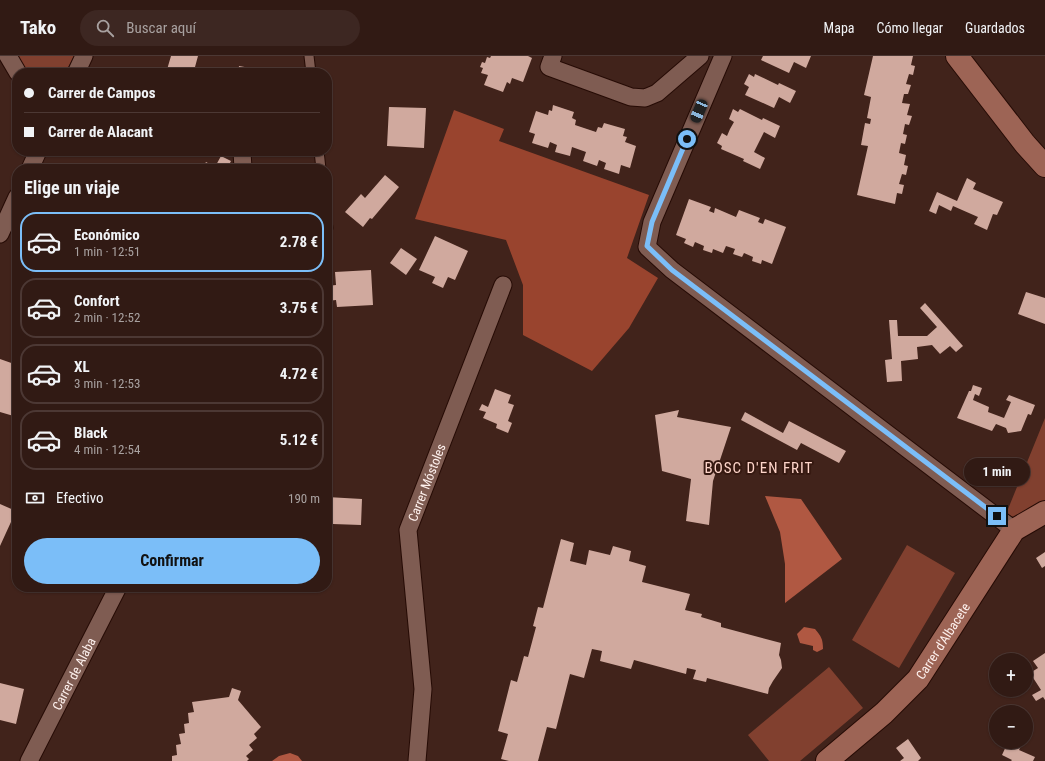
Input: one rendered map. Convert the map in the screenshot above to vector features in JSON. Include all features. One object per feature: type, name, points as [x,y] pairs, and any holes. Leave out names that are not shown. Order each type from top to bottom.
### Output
[{"type":"street","points":[[8,56],[15,68]]},
{"type":"street","points":[[78,68],[84,56]]},
{"type":"street","points":[[553,56],[549,67],[631,97],[638,98],[645,98],[657,93],[700,56]]},
{"type":"street","points":[[723,56],[652,222],[647,246],[672,270],[1014,530]]},
{"type":"street","points":[[957,56],[1025,144],[1045,166]]},
{"type":"street","points":[[0,234],[12,208]]},
{"type":"street","name":"Carrer Móstoles","points":[[418,761],[423,689],[408,530],[503,285]]},
{"type":"street","name":"Carrer d'Albacete","points":[[827,761],[884,712],[918,679],[1014,530],[1045,512]]},
{"type":"street","name":"Carrer de Alaba","points":[[30,761],[115,592]]},
{"type":"lane","points":[[309,56],[310,68]]},
{"type":"shaded area","points":[[15,56],[74,56],[68,68],[22,68]]},
{"type":"shaded area","points":[[454,110],[504,129],[499,141],[649,195],[627,258],[658,278],[629,328],[592,371],[523,335],[523,285],[506,240],[415,219]]},
{"type":"shaded area","points":[[1045,418],[1045,500],[1016,518],[1006,514]]},
{"type":"shaded area","points":[[765,496],[801,499],[842,559],[785,603],[785,564],[780,532]]},
{"type":"shaded area","points":[[907,545],[955,573],[899,668],[852,640]]},
{"type":"shaded area","points":[[804,627],[815,629],[823,643],[823,649],[817,652],[813,650],[813,646],[800,643],[797,634]]},
{"type":"shaded area","points":[[829,667],[863,708],[800,761],[769,761],[748,735]]},
{"type":"shaded area","points":[[290,753],[298,756],[302,761],[272,761],[279,756]]},
{"type":"building","points":[[171,56],[198,56],[195,67],[198,68],[167,68]]},
{"type":"building","points":[[491,56],[528,56],[532,58],[523,82],[512,78],[510,84],[507,82],[503,92],[484,85],[488,75],[481,73],[483,68],[480,67],[482,62],[485,63],[487,57],[490,58]]},
{"type":"building","points":[[763,56],[811,56],[806,68],[794,62],[789,73],[761,60]]},
{"type":"building","points":[[873,56],[913,56],[911,65],[915,66],[913,75],[909,74],[906,84],[911,85],[908,94],[904,94],[902,103],[910,104],[907,115],[912,116],[909,125],[905,124],[903,134],[907,135],[905,144],[901,143],[899,153],[906,155],[904,165],[908,166],[906,175],[902,174],[899,184],[904,185],[902,194],[897,193],[895,204],[857,195],[868,146],[861,145],[865,123],[870,124],[871,119],[867,118],[871,97],[864,95]]},
{"type":"building","points":[[239,66],[250,68],[239,68]]},
{"type":"building","points":[[749,74],[754,77],[755,74],[778,85],[779,83],[796,91],[790,103],[779,97],[774,108],[745,95],[749,87],[744,84]]},
{"type":"building","points":[[553,105],[574,112],[572,118],[576,120],[575,125],[596,132],[598,127],[602,128],[604,123],[625,129],[623,136],[627,137],[625,142],[636,146],[630,168],[621,165],[619,174],[604,169],[606,163],[599,160],[597,166],[583,161],[586,152],[572,147],[570,156],[555,152],[557,145],[550,142],[548,148],[532,143],[535,134],[529,132],[536,111],[548,115],[549,110],[552,111]]},
{"type":"building","points":[[389,107],[426,108],[424,148],[387,146]]},
{"type":"building","points":[[733,109],[738,112],[740,109],[762,120],[763,118],[780,126],[775,138],[764,132],[754,152],[765,158],[760,169],[743,161],[744,159],[721,149],[722,146],[717,143],[722,133],[727,136],[734,122],[729,119]]},
{"type":"building","points":[[221,156],[231,161],[230,164],[217,164]]},
{"type":"building","points":[[385,175],[399,187],[372,219],[370,218],[363,227],[345,212],[361,194],[365,198]]},
{"type":"building","points":[[967,178],[976,183],[973,189],[1003,202],[997,215],[993,214],[987,230],[974,224],[978,217],[953,206],[951,211],[939,205],[936,214],[929,211],[937,192],[957,201]]},
{"type":"building","points":[[689,199],[711,207],[709,211],[714,213],[715,208],[736,217],[739,210],[760,218],[758,222],[763,224],[765,219],[786,227],[772,264],[762,260],[761,264],[752,261],[753,257],[744,253],[742,257],[733,254],[735,249],[726,246],[723,253],[713,249],[712,253],[703,250],[704,246],[695,242],[693,247],[684,243],[686,239],[676,235]]},
{"type":"building","points":[[435,236],[468,251],[455,280],[448,277],[443,288],[432,283],[435,277],[419,270]]},
{"type":"building","points":[[401,248],[417,259],[406,275],[390,263]]},
{"type":"building","points":[[371,270],[373,305],[337,307],[336,300],[332,300],[332,285],[336,285],[335,272]]},
{"type":"building","points":[[1026,292],[1045,298],[1045,324],[1018,314]]},
{"type":"building","points":[[925,303],[963,346],[956,352],[950,346],[940,354],[932,345],[917,347],[918,359],[901,361],[902,381],[887,382],[885,360],[892,359],[889,320],[897,320],[898,336],[927,336],[937,327],[920,308]]},
{"type":"building","points":[[0,359],[12,363],[12,416],[0,412]]},
{"type":"building","points":[[973,385],[982,388],[979,396],[975,394],[973,400],[989,407],[988,412],[1004,418],[1011,402],[1006,400],[1009,395],[1035,405],[1031,415],[1028,414],[1021,431],[1008,433],[1006,428],[996,424],[992,431],[957,418]]},
{"type":"building","points":[[495,389],[511,395],[508,403],[514,405],[508,421],[512,423],[508,433],[496,428],[497,424],[483,418],[486,412],[479,410],[482,404],[488,407]]},
{"type":"building","points":[[679,410],[677,417],[731,427],[713,481],[709,525],[686,521],[691,479],[662,471],[655,415]]},
{"type":"building","points":[[745,412],[783,433],[789,421],[846,451],[839,463],[801,443],[797,450],[741,420]]},
{"type":"building","points":[[332,497],[362,499],[361,525],[333,524],[332,535]]},
{"type":"building","points":[[0,504],[12,509],[12,520],[0,546]]},
{"type":"building","points":[[561,539],[574,543],[570,561],[586,565],[589,550],[610,555],[613,546],[631,551],[629,561],[646,566],[642,582],[690,594],[685,610],[702,614],[701,617],[721,623],[721,627],[781,643],[779,655],[782,668],[769,688],[768,694],[707,678],[706,682],[693,679],[696,670],[687,668],[686,674],[634,660],[631,669],[600,661],[602,651],[592,649],[584,678],[570,674],[556,729],[547,727],[538,761],[509,761],[501,759],[508,734],[498,731],[511,680],[517,682],[524,656],[528,657],[536,627],[533,626],[538,607],[543,608]]},
{"type":"building","points":[[1045,552],[1045,566],[1042,568],[1036,558]]},
{"type":"building","points":[[1045,653],[1045,700],[1043,697],[1036,701],[1033,696],[1033,694],[1041,690],[1033,678],[1033,671],[1038,668],[1033,661]]},
{"type":"building","points":[[0,683],[24,689],[16,724],[0,720]]},
{"type":"building","points":[[232,688],[241,691],[238,700],[261,727],[254,734],[257,738],[249,745],[253,750],[246,756],[249,759],[247,761],[172,761],[172,756],[177,755],[176,745],[181,744],[179,734],[185,733],[184,724],[189,723],[188,713],[194,712],[192,702],[229,697]]},
{"type":"building","points":[[908,739],[921,758],[918,761],[900,761],[904,758],[896,748]]},
{"type":"building","points":[[1005,749],[1020,749],[1035,757],[1033,761],[1011,761],[1012,760],[1002,755]]},
{"type":"district","name":"BOSC D'EN FRIT","points":[[759,468]]},
{"type":"route","points":[[687,139],[652,222],[647,246],[672,270],[997,516]]}]
